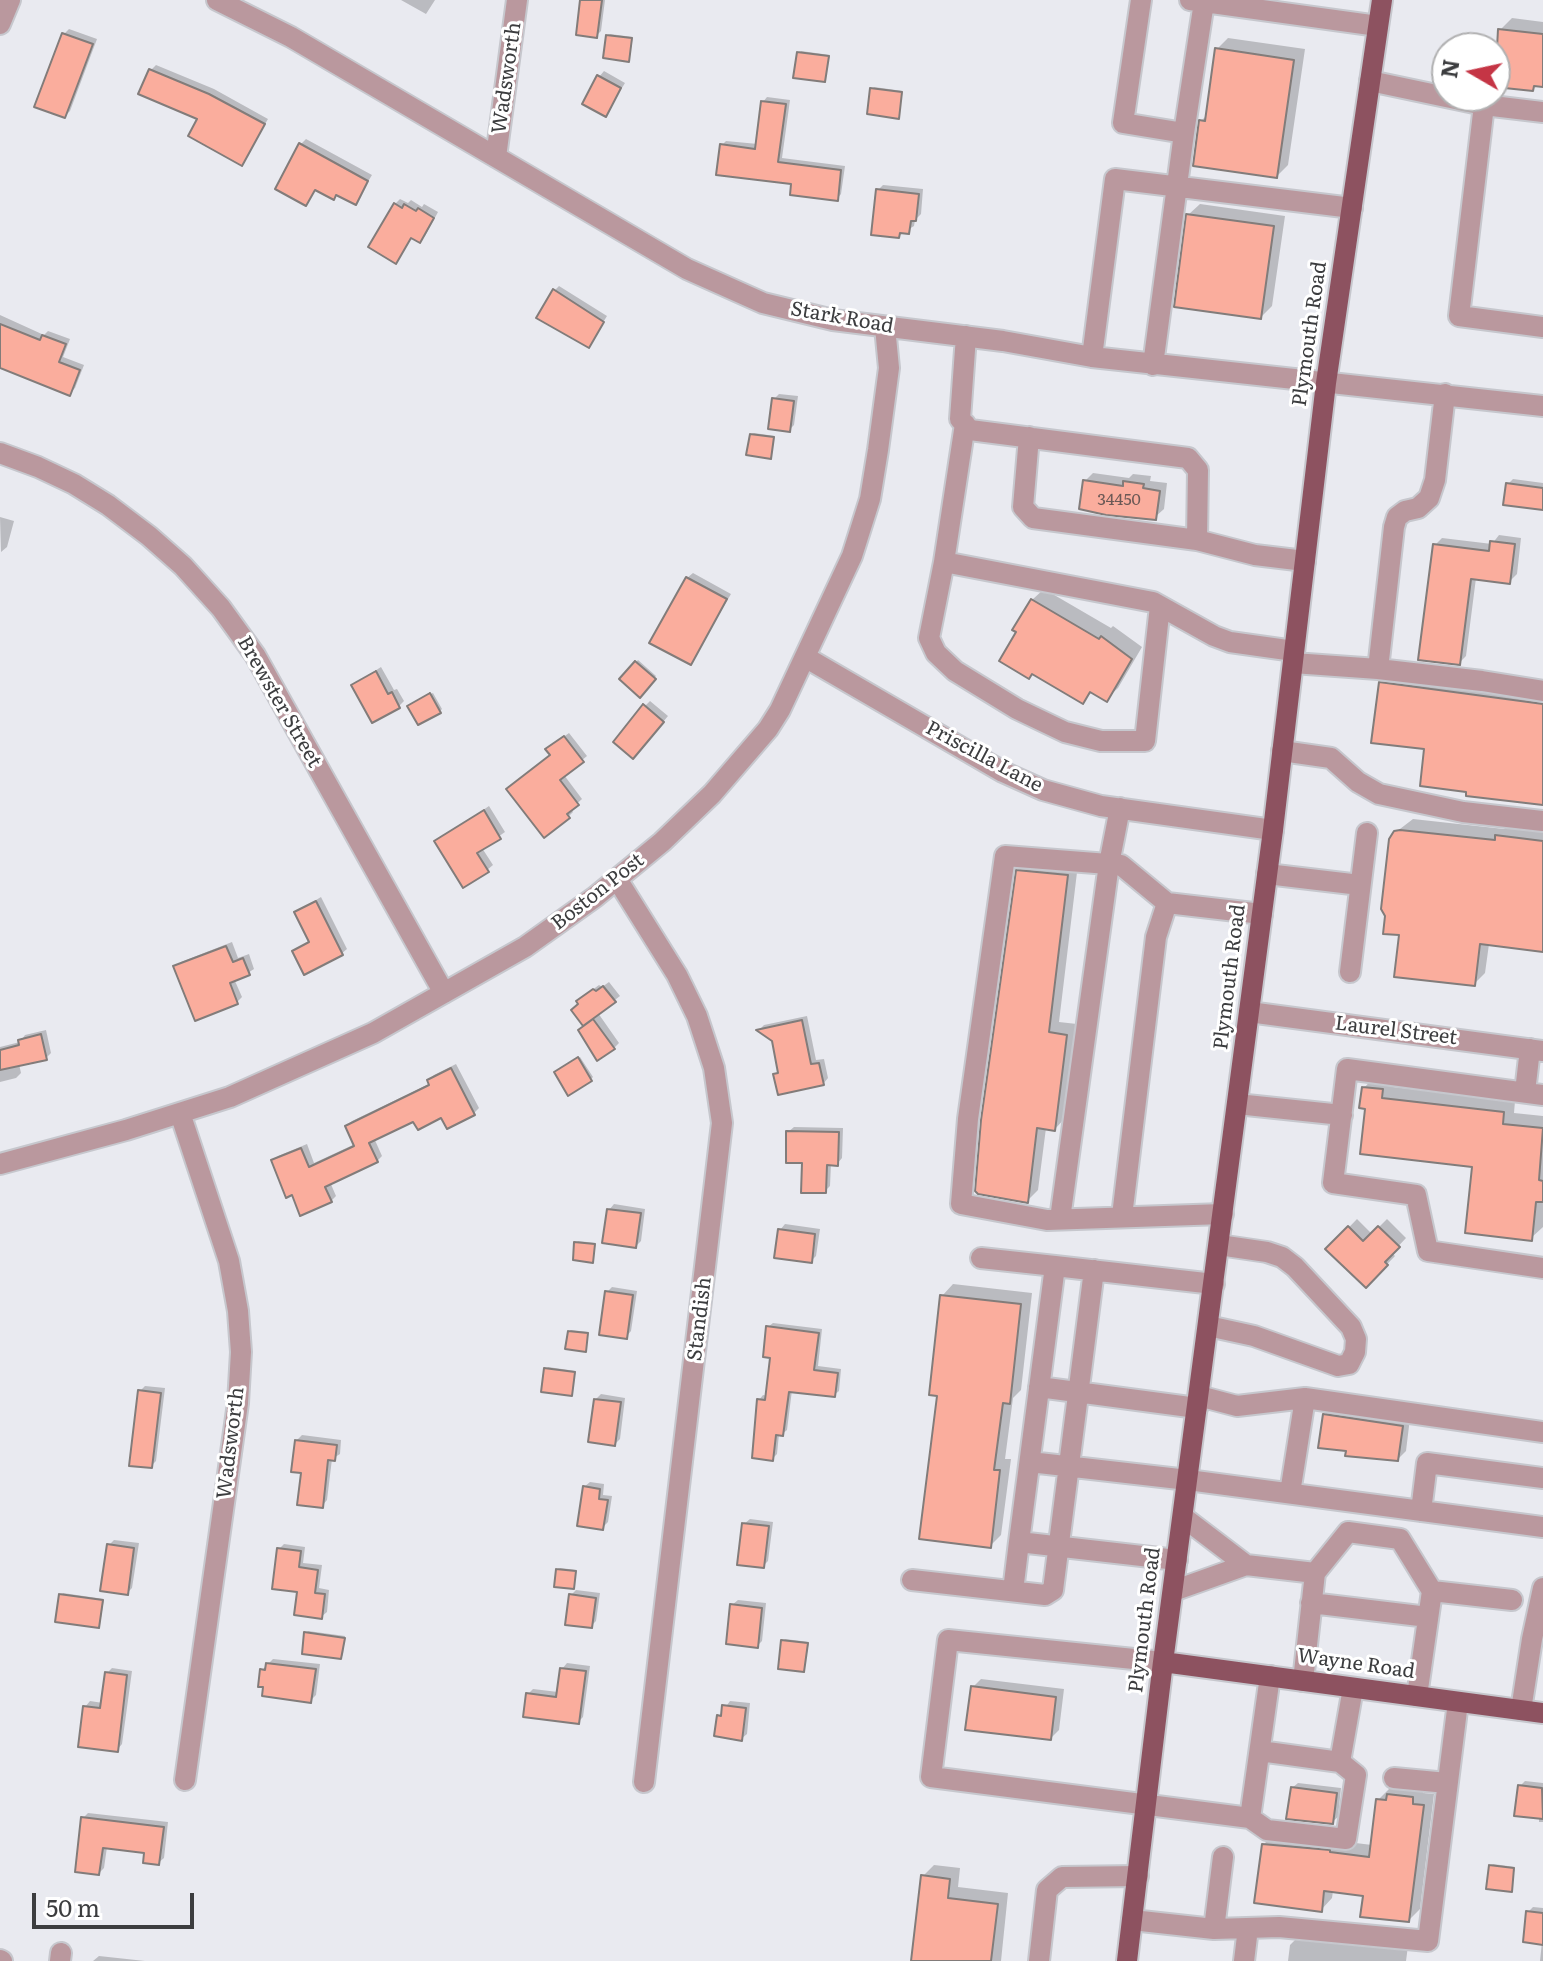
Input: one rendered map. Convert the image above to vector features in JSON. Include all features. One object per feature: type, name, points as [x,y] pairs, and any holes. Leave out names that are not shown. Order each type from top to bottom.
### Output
[{"type":"main road","name":"Plymouth Road","points":[[1127,1961],[1163,1662],[1273,830],[1326,383],[1382,0]]},
{"type":"main road","name":"Wayne Road","points":[[1163,1662],[1543,1713]]},
{"type":"street","points":[[0,24],[10,0]]},
{"type":"street","name":"Stark Road","points":[[217,0],[291,37],[687,269],[724,288],[802,314],[1153,365],[1543,406]]},
{"type":"street","name":"Wadsworth","points":[[496,157],[517,0]]},
{"type":"street","points":[[1141,0],[1123,123],[1184,133]]},
{"type":"street","points":[[1153,365],[1184,133],[1197,1],[1378,26]]},
{"type":"street","points":[[1370,81],[1431,94]]},
{"type":"street","points":[[1511,108],[1543,112]]},
{"type":"street","points":[[1483,112],[1459,316],[1543,327]]},
{"type":"street","points":[[1092,357],[1115,179],[1352,208]]},
{"type":"street","name":"Boston Post","points":[[0,1164],[230,1097],[373,1033],[525,947],[662,842],[712,794],[774,720],[852,556],[870,499],[889,368],[885,327]]},
{"type":"street","points":[[966,336],[960,419],[970,430],[1188,458],[1198,470],[1197,540]]},
{"type":"street","points":[[1378,669],[1394,527],[1397,517],[1418,508],[1429,498],[1435,480],[1445,394]]},
{"type":"street","points":[[965,424],[929,638],[936,653],[955,671],[1017,709],[1065,732],[1101,741],[1145,741],[1160,606]]},
{"type":"street","points":[[1029,437],[1023,507],[1033,518],[1197,540],[1255,555],[1305,561]]},
{"type":"street","name":"Brewster Street","points":[[0,453],[74,484],[108,505],[183,566],[221,608],[255,655],[444,993]]},
{"type":"street","points":[[944,562],[1135,597],[1160,606],[1214,636],[1294,657],[1543,691]]},
{"type":"street","name":"Priscilla Lane","points":[[805,657],[1003,772],[1064,797],[1273,830]]},
{"type":"street","points":[[1282,751],[1331,758],[1358,782],[1379,794],[1463,812],[1543,821]]},
{"type":"street","points":[[1060,1219],[1109,864],[1120,808]]},
{"type":"street","points":[[1350,972],[1367,833]]},
{"type":"street","points":[[1223,1214],[1047,1220],[961,1204],[968,1119],[1005,856],[1121,865],[1167,903],[1262,914]]},
{"type":"street","points":[[1267,874],[1360,885]]},
{"type":"street","name":"Standish","points":[[617,879],[677,975],[697,1016],[714,1068],[722,1123],[644,1782]]},
{"type":"street","points":[[1122,1216],[1156,937],[1167,903]]},
{"type":"street","name":"Laurel Street","points":[[1249,1012],[1537,1050]]},
{"type":"street","points":[[1537,1050],[1534,1094],[1347,1069],[1333,1183],[1416,1195],[1428,1251],[1543,1268]]},
{"type":"street","points":[[1237,1104],[1342,1115]]},
{"type":"street","name":"Wadsworth","points":[[180,1113],[229,1261],[241,1352],[238,1403],[185,1780]]},
{"type":"street","points":[[1208,1326],[1271,1341],[1338,1366],[1349,1364],[1355,1352],[1356,1339],[1351,1327],[1295,1267],[1282,1257],[1267,1252],[1219,1245]]},
{"type":"street","points":[[981,1258],[1214,1284]]},
{"type":"street","points":[[1013,1591],[1055,1266]]},
{"type":"street","points":[[912,1580],[1045,1595],[1053,1590],[1094,1270]]},
{"type":"street","points":[[1039,1387],[1237,1406],[1305,1398],[1543,1432]]},
{"type":"street","points":[[1290,1493],[1305,1398]]},
{"type":"street","points":[[1030,1462],[1543,1527]]},
{"type":"street","points":[[1421,1511],[1427,1463],[1543,1478]]},
{"type":"street","points":[[1183,1517],[1246,1565]]},
{"type":"street","points":[[1303,1681],[1315,1573],[1348,1532],[1400,1539],[1432,1591],[1417,1696]]},
{"type":"street","points":[[1019,1542],[1177,1560]]},
{"type":"street","points":[[1173,1591],[1246,1565],[1315,1573]]},
{"type":"street","points":[[1521,1710],[1543,1588]]},
{"type":"street","points":[[1432,1591],[1512,1600]]},
{"type":"street","points":[[1311,1603],[1428,1617]]},
{"type":"street","points":[[1163,1662],[948,1640],[931,1777],[1250,1818],[1267,1830],[1346,1839],[1356,1775],[1340,1762],[1260,1751]]},
{"type":"street","points":[[1250,1818],[1270,1676]]},
{"type":"street","points":[[1340,1762],[1353,1688]]},
{"type":"street","points":[[1132,1920],[1214,1929],[1279,1927],[1428,1941],[1458,1702]]},
{"type":"street","points":[[1394,1778],[1447,1783]]},
{"type":"street","points":[[1214,1929],[1223,1857]]},
{"type":"street","points":[[1039,1961],[1047,1890],[1062,1877],[1138,1876]]},
{"type":"street","points":[[1244,1961],[1248,1928]]},
{"type":"building","points":[[580,0],[602,0],[597,38],[576,35]]},
{"type":"building","points":[[1498,29],[1543,34],[1543,87],[1534,86],[1533,91],[1511,89],[1511,32],[1498,32]]},
{"type":"building","points":[[62,33],[93,44],[65,118],[34,107]]},
{"type":"building","points":[[606,35],[632,38],[629,62],[603,58]]},
{"type":"building","points":[[1215,48],[1294,60],[1277,178],[1193,166],[1199,120],[1205,121]]},
{"type":"building","points":[[797,52],[829,56],[825,82],[793,78]]},
{"type":"building","points":[[149,69],[209,94],[265,124],[242,166],[188,136],[197,119],[138,94]]},
{"type":"building","points":[[597,75],[621,88],[606,117],[582,104]]},
{"type":"building","points":[[870,88],[902,92],[899,119],[867,114]]},
{"type":"building","points":[[761,101],[786,104],[778,162],[841,170],[838,201],[790,195],[791,184],[716,175],[720,144],[755,149]]},
{"type":"building","points":[[299,143],[368,181],[356,205],[336,195],[334,200],[315,190],[306,206],[275,189]]},
{"type":"building","points":[[876,189],[919,194],[916,221],[911,221],[909,234],[900,233],[899,238],[871,235]]},
{"type":"building","points":[[394,203],[402,208],[404,204],[416,211],[418,208],[434,218],[420,243],[411,238],[396,264],[368,247]]},
{"type":"building","points":[[1186,214],[1274,226],[1261,319],[1174,307]]},
{"type":"building","points":[[553,289],[604,322],[589,348],[536,318]]},
{"type":"building","points":[[0,324],[40,340],[42,335],[66,344],[59,362],[80,370],[70,396],[0,368]]},
{"type":"building","points":[[772,398],[794,401],[790,432],[768,429]]},
{"type":"building","points":[[750,434],[774,437],[771,459],[746,455]]},
{"type":"building","points":[[1083,480],[1123,486],[1123,481],[1144,484],[1143,488],[1160,491],[1156,520],[1079,509]]},
{"type":"building","points":[[1506,483],[1543,488],[1543,510],[1503,505]]},
{"type":"building","points":[[1490,541],[1515,544],[1510,584],[1471,579],[1460,665],[1418,660],[1433,544],[1489,551]]},
{"type":"building","points":[[686,577],[727,599],[691,665],[649,643]]},
{"type":"building","points":[[1031,599],[1099,639],[1101,636],[1132,659],[1107,702],[1090,692],[1083,704],[1032,674],[1029,679],[999,661],[1016,632],[1012,630]]},
{"type":"building","points":[[635,661],[656,679],[640,698],[619,679]]},
{"type":"building","points":[[376,671],[388,694],[392,692],[400,708],[372,723],[351,685]]},
{"type":"building","points":[[1379,682],[1543,704],[1543,805],[1466,796],[1466,792],[1420,786],[1424,749],[1371,743]]},
{"type":"building","points":[[430,693],[441,713],[418,725],[407,706]]},
{"type":"building","points":[[643,704],[664,722],[633,759],[613,742]]},
{"type":"building","points":[[564,736],[584,762],[560,780],[579,805],[567,814],[570,818],[544,838],[506,789],[550,755],[545,749]]},
{"type":"building","points":[[484,810],[501,839],[477,853],[489,872],[463,888],[434,841]]},
{"type":"building","points":[[1394,831],[1495,840],[1495,835],[1543,841],[1543,952],[1480,944],[1475,986],[1394,977],[1399,935],[1383,934],[1385,916],[1381,909],[1389,839]]},
{"type":"building","points":[[1016,870],[1068,875],[1049,1032],[1067,1035],[1055,1131],[1037,1128],[1028,1203],[975,1191],[981,1120]]},
{"type":"building","points":[[316,901],[343,955],[304,975],[292,951],[309,942],[294,912]]},
{"type":"building","points":[[226,946],[233,962],[243,958],[250,975],[230,983],[238,1004],[195,1021],[173,966]]},
{"type":"building","points":[[603,986],[616,1002],[583,1026],[571,1010],[578,1004],[576,1001]]},
{"type":"building","points":[[593,1019],[615,1049],[597,1061],[578,1030]]},
{"type":"building","points":[[802,1020],[811,1064],[819,1063],[824,1085],[778,1095],[773,1074],[778,1073],[772,1041],[756,1030]]},
{"type":"building","points":[[41,1034],[47,1060],[0,1070],[0,1050],[19,1045],[18,1040]]},
{"type":"building","points":[[578,1057],[592,1081],[568,1096],[554,1072]]},
{"type":"building","points":[[451,1068],[475,1115],[447,1129],[441,1118],[418,1130],[413,1122],[369,1143],[378,1162],[325,1187],[332,1202],[300,1216],[292,1195],[286,1198],[271,1160],[301,1148],[309,1167],[354,1146],[345,1126],[429,1085],[427,1080]]},
{"type":"building","points":[[1362,1087],[1383,1089],[1382,1098],[1504,1112],[1503,1124],[1543,1128],[1539,1180],[1543,1181],[1543,1202],[1536,1202],[1532,1241],[1465,1233],[1472,1167],[1360,1154],[1365,1109],[1359,1108]]},
{"type":"building","points":[[786,1131],[839,1132],[838,1166],[827,1165],[826,1193],[801,1193],[802,1163],[786,1163]]},
{"type":"building","points":[[607,1209],[641,1213],[636,1248],[602,1243]]},
{"type":"building","points":[[1348,1226],[1363,1241],[1378,1226],[1400,1247],[1366,1288],[1325,1249]]},
{"type":"building","points":[[778,1229],[815,1234],[812,1263],[774,1258]]},
{"type":"building","points":[[574,1242],[595,1244],[593,1263],[573,1260]]},
{"type":"building","points":[[605,1291],[633,1295],[627,1339],[599,1335]]},
{"type":"building","points":[[940,1295],[1021,1304],[1010,1404],[1003,1403],[994,1470],[1000,1470],[991,1548],[919,1539],[937,1396],[929,1395]]},
{"type":"building","points":[[766,1326],[819,1333],[814,1370],[838,1373],[835,1397],[789,1392],[783,1436],[776,1435],[773,1461],[752,1458],[757,1399],[765,1400],[770,1358],[763,1357]]},
{"type":"building","points":[[568,1331],[588,1333],[586,1352],[565,1349]]},
{"type":"building","points":[[544,1368],[575,1372],[572,1396],[541,1392]]},
{"type":"building","points":[[138,1390],[161,1393],[152,1468],[129,1466]]},
{"type":"building","points":[[594,1399],[621,1402],[615,1446],[588,1442]]},
{"type":"building","points":[[1323,1414],[1403,1426],[1398,1461],[1345,1456],[1346,1451],[1318,1448]]},
{"type":"building","points":[[295,1440],[337,1445],[335,1461],[328,1460],[323,1508],[297,1505],[301,1473],[291,1472]]},
{"type":"building","points":[[583,1486],[600,1489],[599,1499],[608,1500],[603,1530],[577,1526]]},
{"type":"building","points":[[742,1523],[769,1526],[764,1568],[737,1565]]},
{"type":"building","points":[[107,1544],[134,1548],[128,1595],[100,1591]]},
{"type":"building","points":[[277,1548],[301,1551],[299,1567],[318,1570],[315,1593],[325,1594],[322,1619],[294,1615],[297,1592],[272,1589]]},
{"type":"building","points":[[556,1569],[576,1571],[574,1589],[554,1587]]},
{"type":"building","points":[[59,1594],[103,1600],[99,1628],[55,1622]]},
{"type":"building","points":[[569,1594],[596,1598],[592,1628],[565,1625]]},
{"type":"building","points":[[730,1604],[762,1608],[758,1648],[726,1644]]},
{"type":"building","points":[[304,1632],[345,1638],[341,1659],[302,1654]]},
{"type":"building","points":[[781,1640],[808,1643],[804,1672],[778,1669]]},
{"type":"building","points":[[266,1663],[316,1669],[311,1703],[262,1696],[263,1687],[258,1687],[260,1669],[265,1670]]},
{"type":"building","points":[[560,1668],[586,1671],[579,1724],[523,1717],[526,1693],[556,1697]]},
{"type":"building","points":[[105,1672],[127,1675],[118,1752],[78,1747],[83,1706],[100,1708]]},
{"type":"building","points":[[971,1686],[1056,1697],[1051,1740],[965,1730]]},
{"type":"building","points":[[722,1705],[746,1708],[742,1741],[714,1736]]},
{"type":"building","points":[[1518,1785],[1542,1788],[1543,1819],[1514,1816]]},
{"type":"building","points":[[1291,1787],[1337,1793],[1333,1824],[1286,1819]]},
{"type":"building","points":[[1387,1794],[1413,1797],[1413,1804],[1424,1805],[1409,1922],[1360,1917],[1363,1896],[1324,1891],[1322,1912],[1254,1903],[1262,1844],[1369,1857],[1376,1799],[1386,1800]]},
{"type":"building","points":[[81,1817],[164,1827],[159,1865],[143,1863],[144,1853],[103,1848],[99,1875],[75,1872]]},
{"type":"building","points":[[1489,1865],[1514,1868],[1512,1892],[1486,1889]]},
{"type":"building","points":[[921,1875],[950,1879],[948,1898],[998,1904],[991,1961],[911,1961]]},
{"type":"building","points":[[1526,1911],[1543,1913],[1543,1945],[1523,1942]]}]
